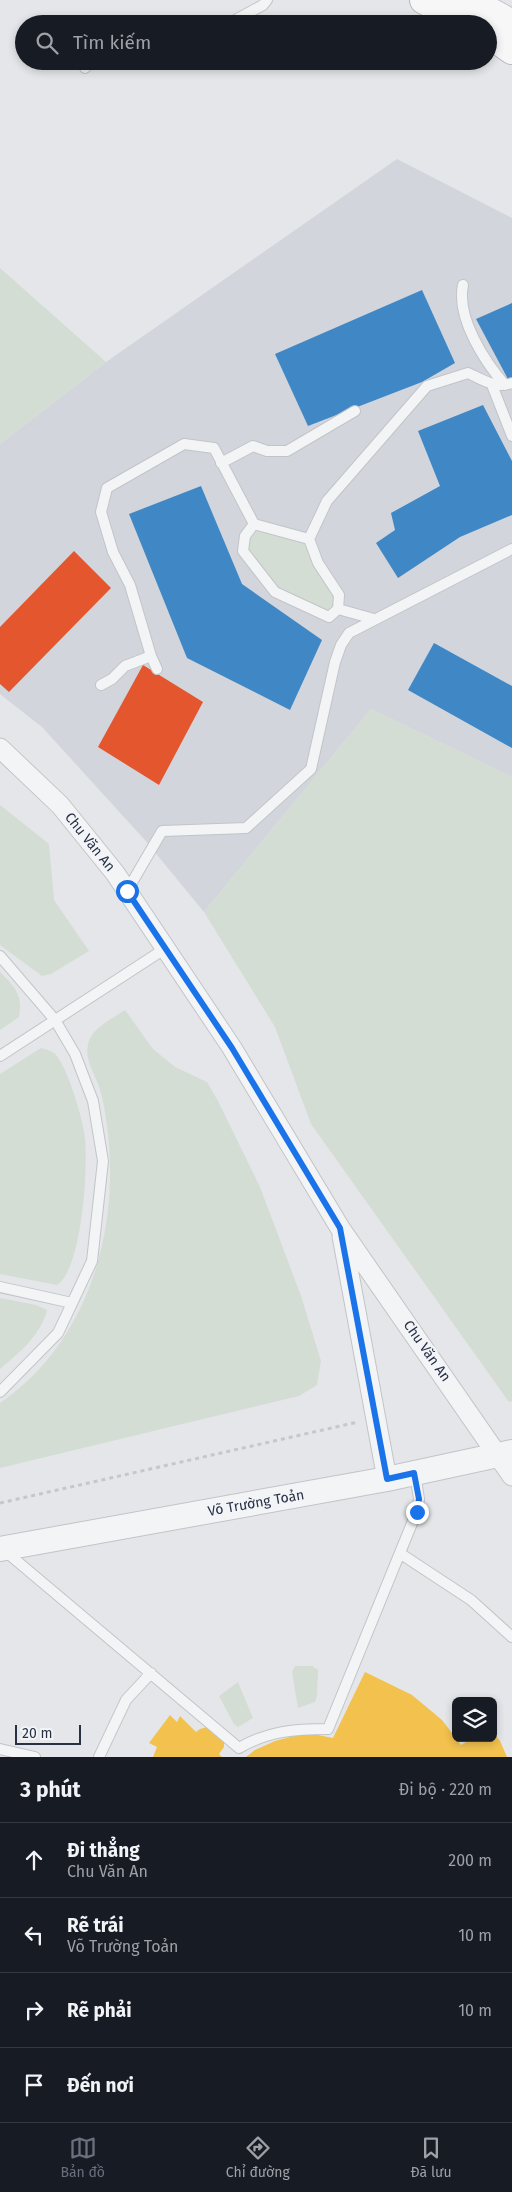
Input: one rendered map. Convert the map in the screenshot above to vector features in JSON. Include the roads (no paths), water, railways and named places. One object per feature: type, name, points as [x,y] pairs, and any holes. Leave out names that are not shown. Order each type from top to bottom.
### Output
[{"type":"main road","points":[[424,0],[453,15]]},
{"type":"main road","points":[[469,0],[496,15]]},
{"type":"main road","points":[[497,16],[512,24]]},
{"type":"main road","points":[[497,39],[512,50]]},
{"type":"street","name":"Chu Văn An","points":[[0,748],[60,805],[127,891],[232,1048],[340,1228],[506,1454],[512,1476]]},
{"type":"street","name":"Chu Văn An","points":[[340,1228],[387,1479]]},
{"type":"street","name":"Võ Trường Toản","points":[[1,1549],[387,1479],[506,1454]]},
{"type":"lane","points":[[245,15],[264,5],[267,0]]},
{"type":"lane","points":[[463,285],[464,314],[481,353],[491,369],[508,384]]},
{"type":"lane","points":[[254,524],[245,536],[243,551],[275,592],[329,617],[338,609],[339,595],[318,563],[309,539],[327,501],[427,386],[468,373],[492,384],[508,384]]},
{"type":"lane","points":[[492,384],[512,436]]},
{"type":"lane","points":[[221,463],[253,446],[267,451],[287,451],[355,411]]},
{"type":"lane","points":[[157,670],[130,585],[113,552],[101,512],[107,488],[184,444],[214,448],[254,524],[309,539]]},
{"type":"lane","points":[[127,891],[162,832],[246,828],[311,770],[331,676],[341,645],[349,633],[512,549]]},
{"type":"lane","points":[[338,609],[374,620]]},
{"type":"lane","points":[[100,685],[112,679],[125,666],[151,656]]},
{"type":"lane","points":[[0,1056],[166,948]]},
{"type":"lane","points":[[0,956],[55,1020],[74,1054],[93,1100],[103,1161],[92,1261],[58,1333],[0,1392]]},
{"type":"lane","points":[[0,1287],[72,1303]]},
{"type":"lane","points":[[1,1549],[239,1748],[253,1740],[277,1732],[328,1729],[417,1512],[419,1499],[414,1473]]},
{"type":"lane","points":[[401,1554],[471,1600],[512,1637]]},
{"type":"lane","points":[[99,1757],[126,1700],[151,1673]]},
{"type":"lane","points":[[0,1749],[35,1757]]}]
